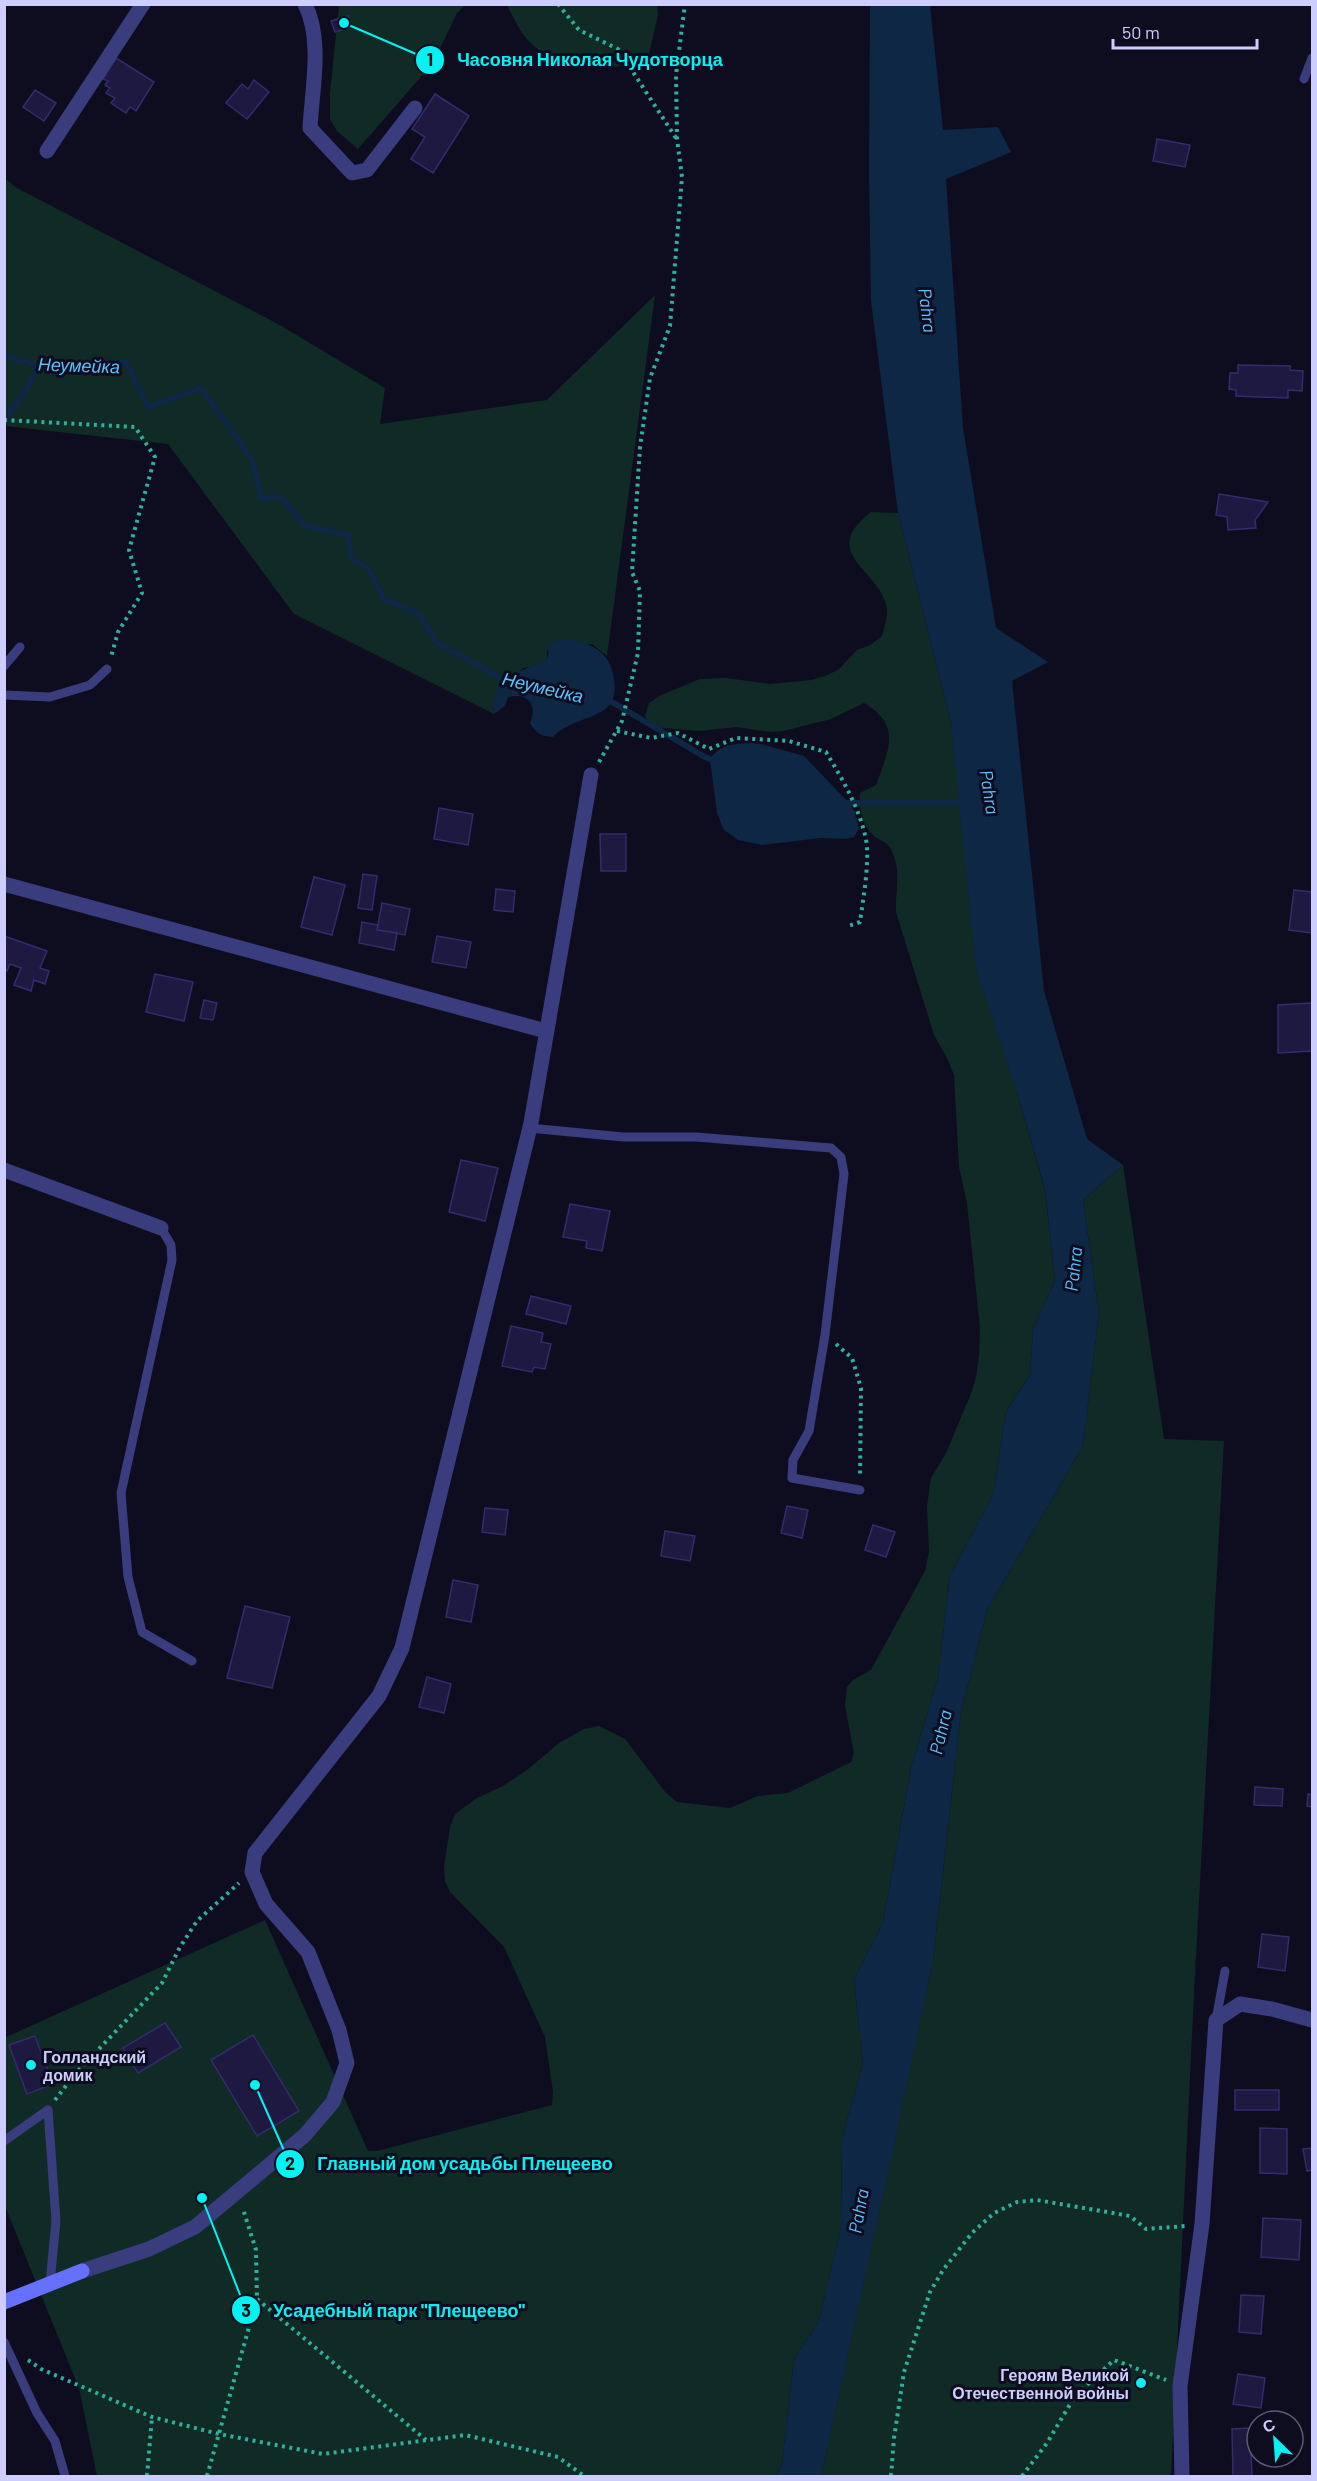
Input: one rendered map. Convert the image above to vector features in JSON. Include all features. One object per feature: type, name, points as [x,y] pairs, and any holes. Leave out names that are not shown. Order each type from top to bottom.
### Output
[{"type":"street","points":[[47,151],[143,4]]},
{"type":"street","points":[[305,4],[314,25],[315,44],[310,128],[352,173],[367,170],[415,108]]},
{"type":"street","points":[[4,2302],[82,2271],[149,2249],[195,2227],[304,2135],[333,2102],[347,2063],[339,2030],[308,1952],[266,1904],[252,1872],[255,1853],[380,1696],[402,1648],[530,1128],[591,775]]},
{"type":"street","points":[[4,884],[546,1031]]},
{"type":"street","points":[[4,1170],[161,1228]]},
{"type":"street","points":[[1182,2476],[1180,2386],[1202,2224],[1216,2020],[1240,2004],[1272,2008],[1312,2020]]},
{"type":"lane","points":[[1304,79],[1312,58]]},
{"type":"lane","points":[[4,666],[20,647]]},
{"type":"lane","points":[[4,695],[50,697],[90,686],[107,669]]},
{"type":"lane","points":[[530,1128],[623,1137],[696,1137],[831,1148],[842,1157],[844,1174],[825,1335],[809,1431],[793,1460],[792,1478],[860,1490]]},
{"type":"lane","points":[[161,1228],[171,1245],[172,1260],[121,1493],[128,1577],[142,1632],[192,1661]]},
{"type":"lane","points":[[1216,2020],[1226,1971]]},
{"type":"lane","points":[[4,2141],[48,2110]]},
{"type":"lane","points":[[48,2110],[57,2221],[50,2283]]},
{"type":"lane","points":[[5,2342],[37,2413],[55,2441],[65,2476]]},
{"type":"path","points":[[558,4],[579,30],[618,50],[677,139]]},
{"type":"path","points":[[591,775],[622,721],[638,653],[640,591],[632,572],[640,447],[650,378],[670,326],[682,177],[677,139],[676,75],[685,4]]},
{"type":"path","points":[[4,420],[135,426],[155,457],[129,550],[142,593],[118,632],[107,669]]},
{"type":"path","points":[[617,730],[651,738],[678,733],[709,749],[736,738],[789,741],[826,752],[842,778],[866,837],[866,884],[860,922],[848,926]]},
{"type":"path","points":[[825,1335],[852,1358],[861,1388],[860,1490]]},
{"type":"path","points":[[48,2110],[75,2074],[162,1983],[180,1947],[197,1921],[252,1872]]},
{"type":"path","points":[[207,2476],[257,2299],[256,2250],[238,2191]]},
{"type":"path","points":[[891,2476],[904,2372],[930,2292],[943,2270],[972,2233],[994,2213],[1017,2202],[1037,2199],[1130,2216],[1146,2229],[1202,2224]]},
{"type":"path","points":[[257,2299],[426,2440]]},
{"type":"path","points":[[5,2342],[41,2369],[152,2417],[219,2434],[323,2454],[465,2435],[558,2457],[584,2476]]},
{"type":"path","points":[[1022,2476],[1047,2443],[1075,2396],[1114,2360],[1180,2386]]},
{"type":"path","points":[[147,2476],[152,2417]]},
{"type":"green space","points":[[339,5],[465,5],[457,13],[433,63],[358,149],[337,131],[330,119],[330,93]]},
{"type":"green space","points":[[507,5],[657,5],[658,15],[649,54],[623,65],[592,67],[561,61],[535,47],[522,32]]},
{"type":"green space","points":[[4,178],[17,188],[278,324],[385,388],[380,424],[547,400],[655,295],[607,656],[592,644],[547,651],[547,660],[523,668],[493,705],[494,714],[294,614],[168,444],[5,426]]},
{"type":"green space","points":[[871,512],[898,513],[951,723],[1017,1093],[1045,1190],[1055,1281],[1033,1329],[1030,1375],[1006,1412],[993,1495],[950,1575],[938,1678],[911,1768],[883,1923],[854,1979],[863,2063],[842,2139],[841,2227],[819,2321],[794,2359],[782,2463],[776,2476],[97,2476],[79,2388],[5,2206],[4,2038],[265,1920],[368,2151],[377,2151],[552,2105],[553,2092],[545,2037],[504,1947],[450,1892],[445,1881],[444,1867],[450,1827],[455,1814],[477,1798],[503,1786],[527,1770],[559,1743],[584,1729],[599,1726],[625,1739],[666,1793],[677,1802],[730,1808],[758,1796],[788,1793],[851,1762],[854,1753],[845,1706],[847,1687],[853,1680],[871,1670],[925,1571],[929,1552],[927,1506],[931,1478],[946,1453],[970,1396],[976,1378],[979,1356],[980,1328],[967,1203],[959,1167],[954,1075],[934,1035],[896,912],[897,872],[893,853],[888,845],[875,837],[868,829],[860,809],[860,793],[876,785],[885,761],[889,740],[888,730],[876,712],[864,703],[831,719],[771,732],[736,727],[700,731],[652,727],[645,716],[649,703],[661,695],[700,679],[727,678],[770,684],[811,680],[825,676],[838,670],[857,650],[870,645],[882,636],[887,608],[882,594],[850,551],[850,539],[856,527]]},
{"type":"green space","points":[[1123,1165],[1164,1439],[1224,1441],[1171,2476],[821,2476],[933,1960],[961,1712],[987,1610],[1083,1446],[1099,1313],[1083,1200]]},
{"type":"water","name":"Pahra","points":[[870,5],[930,5],[943,130],[998,127],[1011,152],[946,179],[963,428],[996,628],[1048,662],[1012,681],[1044,991],[1087,1139],[1123,1165],[1083,1200],[1099,1313],[1083,1446],[987,1610],[961,1712],[933,1960],[821,2476],[776,2476],[782,2463],[794,2359],[819,2321],[841,2227],[842,2139],[863,2063],[854,1979],[883,1923],[911,1768],[938,1678],[950,1575],[993,1495],[1006,1412],[1030,1375],[1033,1329],[1055,1281],[1045,1189],[1017,1093],[976,968],[951,723],[898,513],[871,301]]},
{"type":"water","points":[[566,639],[595,648],[609,662],[615,687],[612,700],[606,708],[563,729],[553,737],[540,734],[532,727],[530,723],[532,706],[526,698],[521,696],[508,697],[505,706],[494,714],[493,705],[500,679],[547,660],[550,643]]},
{"type":"water","points":[[751,743],[804,756],[854,811],[859,829],[854,837],[821,838],[762,845],[738,840],[724,830],[717,813],[710,759],[723,748]]},
{"type":"building","points":[[348,16],[351,27],[335,32],[331,21]]},
{"type":"building","points":[[116,58],[154,82],[136,111],[130,107],[126,113],[111,103],[115,98],[106,93],[110,88],[105,85],[108,81],[103,79]]},
{"type":"building","points":[[254,80],[269,92],[247,119],[226,103],[242,84],[248,89]]},
{"type":"building","points":[[35,90],[56,103],[44,121],[23,107]]},
{"type":"building","points":[[435,94],[469,116],[433,173],[411,159],[425,137],[412,129]]},
{"type":"building","points":[[1157,139],[1190,145],[1185,167],[1153,161]]},
{"type":"building","points":[[1238,365],[1290,366],[1290,370],[1303,371],[1302,391],[1288,390],[1288,398],[1236,396],[1236,390],[1229,389],[1230,373],[1238,373]]},
{"type":"building","points":[[1219,494],[1268,502],[1255,520],[1256,528],[1228,530],[1227,517],[1216,515]]},
{"type":"building","points":[[439,808],[473,814],[468,845],[434,839]]},
{"type":"building","points":[[600,834],[626,834],[626,871],[601,871]]},
{"type":"building","points":[[363,874],[377,876],[372,910],[358,908]]},
{"type":"building","points":[[314,877],[345,885],[332,935],[301,927]]},
{"type":"building","points":[[496,889],[515,891],[513,912],[494,910]]},
{"type":"building","points":[[1294,890],[1312,892],[1312,933],[1289,930]]},
{"type":"building","points":[[382,903],[410,909],[405,935],[377,930]]},
{"type":"building","points":[[362,922],[378,925],[377,930],[397,933],[394,950],[359,943]]},
{"type":"building","points":[[4,936],[47,951],[40,968],[49,971],[45,984],[34,980],[31,991],[14,985],[21,968],[10,964],[7,971],[4,970]]},
{"type":"building","points":[[437,936],[471,942],[466,968],[432,962]]},
{"type":"building","points":[[155,974],[193,982],[184,1021],[146,1012]]},
{"type":"building","points":[[204,1000],[217,1003],[213,1020],[200,1018]]},
{"type":"building","points":[[1312,1003],[1312,1051],[1278,1053],[1278,1005]]},
{"type":"building","points":[[461,1160],[498,1168],[485,1221],[449,1212]]},
{"type":"building","points":[[570,1204],[610,1211],[602,1251],[586,1248],[587,1241],[563,1237]]},
{"type":"building","points":[[531,1296],[571,1306],[566,1324],[526,1314]]},
{"type":"building","points":[[511,1326],[543,1333],[541,1342],[551,1344],[545,1369],[534,1367],[532,1372],[502,1366]]},
{"type":"building","points":[[787,1506],[808,1510],[802,1538],[781,1533]]},
{"type":"building","points":[[485,1508],[508,1510],[505,1535],[482,1532]]},
{"type":"building","points":[[873,1525],[895,1532],[886,1557],[865,1550]]},
{"type":"building","points":[[665,1531],[695,1536],[690,1561],[661,1556]]},
{"type":"building","points":[[453,1580],[478,1585],[471,1622],[446,1617]]},
{"type":"building","points":[[245,1606],[290,1617],[272,1688],[227,1678]]},
{"type":"building","points":[[427,1677],[451,1684],[444,1713],[419,1707]]},
{"type":"building","points":[[1255,1787],[1283,1789],[1282,1806],[1254,1805]]},
{"type":"building","points":[[1308,1794],[1312,1795],[1312,1807],[1307,1806]]},
{"type":"building","points":[[1262,1934],[1289,1937],[1285,1971],[1258,1967]]},
{"type":"building","points":[[165,2023],[181,2047],[138,2073],[123,2048]]},
{"type":"building","points":[[253,2035],[299,2111],[257,2136],[211,2060]]},
{"type":"building","name":"Голландский домик","points":[[35,2036],[53,2084],[27,2094],[9,2045]]},
{"type":"building","points":[[1235,2090],[1279,2090],[1279,2110],[1235,2110]]},
{"type":"building","points":[[1260,2128],[1287,2129],[1287,2174],[1260,2173]]},
{"type":"building","points":[[1312,2148],[1312,2170],[1307,2171],[1303,2149]]},
{"type":"building","points":[[1263,2218],[1301,2220],[1299,2260],[1261,2257]]},
{"type":"building","points":[[1241,2295],[1264,2296],[1261,2334],[1239,2332]]},
{"type":"building","points":[[1238,2374],[1265,2378],[1261,2408],[1233,2404]]},
{"type":"building","points":[[1245,2428],[1245,2469],[1252,2469],[1252,2476],[1233,2476],[1232,2429]]},
{"type":"waterway","name":"Неумейка","points":[[4,355],[38,366],[126,362],[148,407],[201,388],[253,461],[261,499],[280,496],[306,526],[348,535],[351,558],[369,569],[384,599],[419,614],[437,643],[505,680]]},
{"type":"waterway","points":[[4,420],[24,393],[38,366]]},
{"type":"waterway","name":"Неумейка","points":[[606,701],[612,702],[705,757],[718,762]]},
{"type":"waterway","name":"Неумейка","points":[[841,803],[965,803]]},
{"type":"place","name":"Часовня Николая Чудотворца","points":[[344,23]]},
{"type":"place","name":"Голландский домик","points":[[31,2065]]},
{"type":"place","name":"Главный дом усадьбы Плещеево","points":[[255,2085]]},
{"type":"place","name":"Усадебный парк \"Плещеево\"","points":[[202,2198]]},
{"type":"place","name":"Героям Великой Отечественной войны","points":[[1141,2383]]}]
